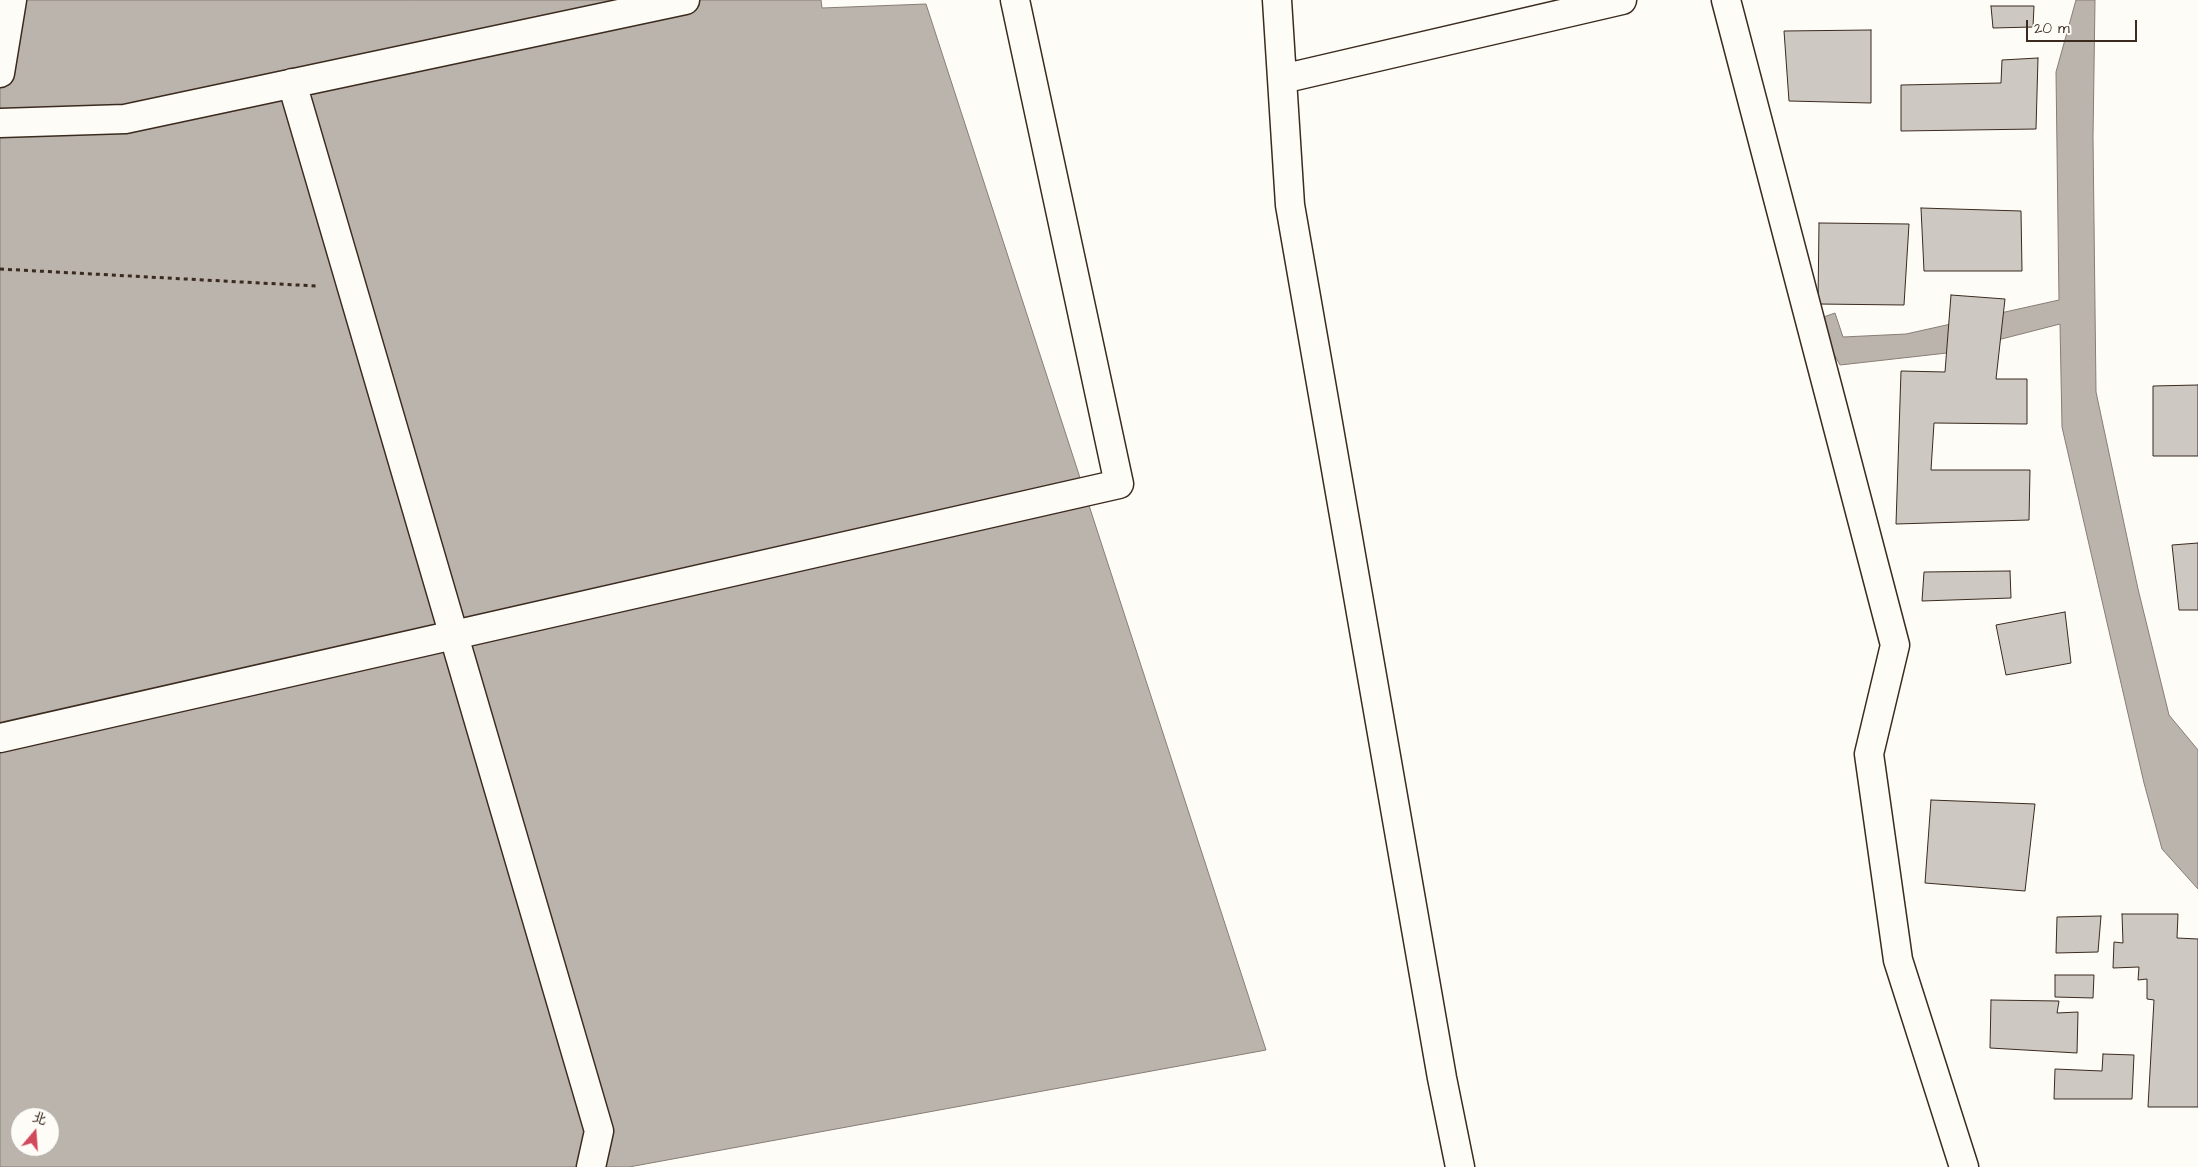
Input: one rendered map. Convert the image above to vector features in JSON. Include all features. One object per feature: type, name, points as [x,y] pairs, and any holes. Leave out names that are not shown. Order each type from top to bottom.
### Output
[{"type":"street","points":[[0,73],[12,0]]},
{"type":"street","points":[[0,123],[125,119],[685,0]]},
{"type":"street","points":[[0,738],[1119,484],[1015,0]]},
{"type":"street","points":[[1277,0],[1290,205],[1442,1078],[1460,1167]]},
{"type":"street","points":[[1282,79],[1622,0]]},
{"type":"street","points":[[1726,0],[1895,645],[1869,754],[1898,960],[1964,1167]]},
{"type":"street","points":[[292,84],[599,1131],[591,1167]]},
{"type":"path","points":[[0,269],[303,285],[353,291]]},
{"type":"shaded area","points":[[0,0],[821,0],[822,8],[926,4],[1266,1050],[629,1167],[0,1167]]},
{"type":"shaded area","points":[[2076,0],[2095,0],[2093,137],[2096,392],[2138,589],[2169,715],[2198,750],[2198,889],[2162,849],[2144,783],[2062,427],[2060,324],[1947,353],[1840,365],[1815,320],[1835,313],[1843,337],[1906,334],[2059,300],[2056,72]]},
{"type":"building","points":[[1991,6],[2034,6],[2033,27],[1993,28]]},
{"type":"building","points":[[1871,30],[1871,103],[1789,101],[1784,31]]},
{"type":"building","points":[[2038,58],[2036,129],[1901,131],[1901,85],[2001,83],[2002,60]]},
{"type":"building","points":[[1921,208],[2021,211],[2022,271],[1924,271]]},
{"type":"building","points":[[1819,223],[1909,224],[1904,305],[1818,304]]},
{"type":"building","points":[[1951,295],[2005,299],[1996,379],[2027,379],[2027,424],[1934,423],[1931,470],[2030,470],[2029,520],[1896,524],[1901,371],[1945,372]]},
{"type":"building","points":[[2198,385],[2198,456],[2153,456],[2153,386]]},
{"type":"building","points":[[2198,543],[2198,610],[2179,610],[2172,545]]},
{"type":"building","points":[[2010,571],[2011,598],[1922,601],[1924,572]]},
{"type":"building","points":[[2065,612],[2071,663],[2006,675],[1996,625]]},
{"type":"building","points":[[1931,800],[2035,804],[2025,891],[1925,883]]},
{"type":"building","points":[[2122,914],[2178,914],[2177,938],[2198,939],[2198,1107],[2148,1107],[2154,1000],[2147,999],[2147,979],[2138,980],[2139,967],[2113,968],[2114,942],[2123,943]]},
{"type":"building","points":[[2101,916],[2098,952],[2056,953],[2057,917]]},
{"type":"building","points":[[2055,975],[2094,975],[2093,998],[2055,997]]},
{"type":"building","points":[[1991,1000],[2059,1001],[2057,1013],[2078,1012],[2077,1053],[1990,1048]]},
{"type":"building","points":[[2103,1054],[2134,1055],[2132,1099],[2054,1099],[2055,1069],[2102,1071]]}]
